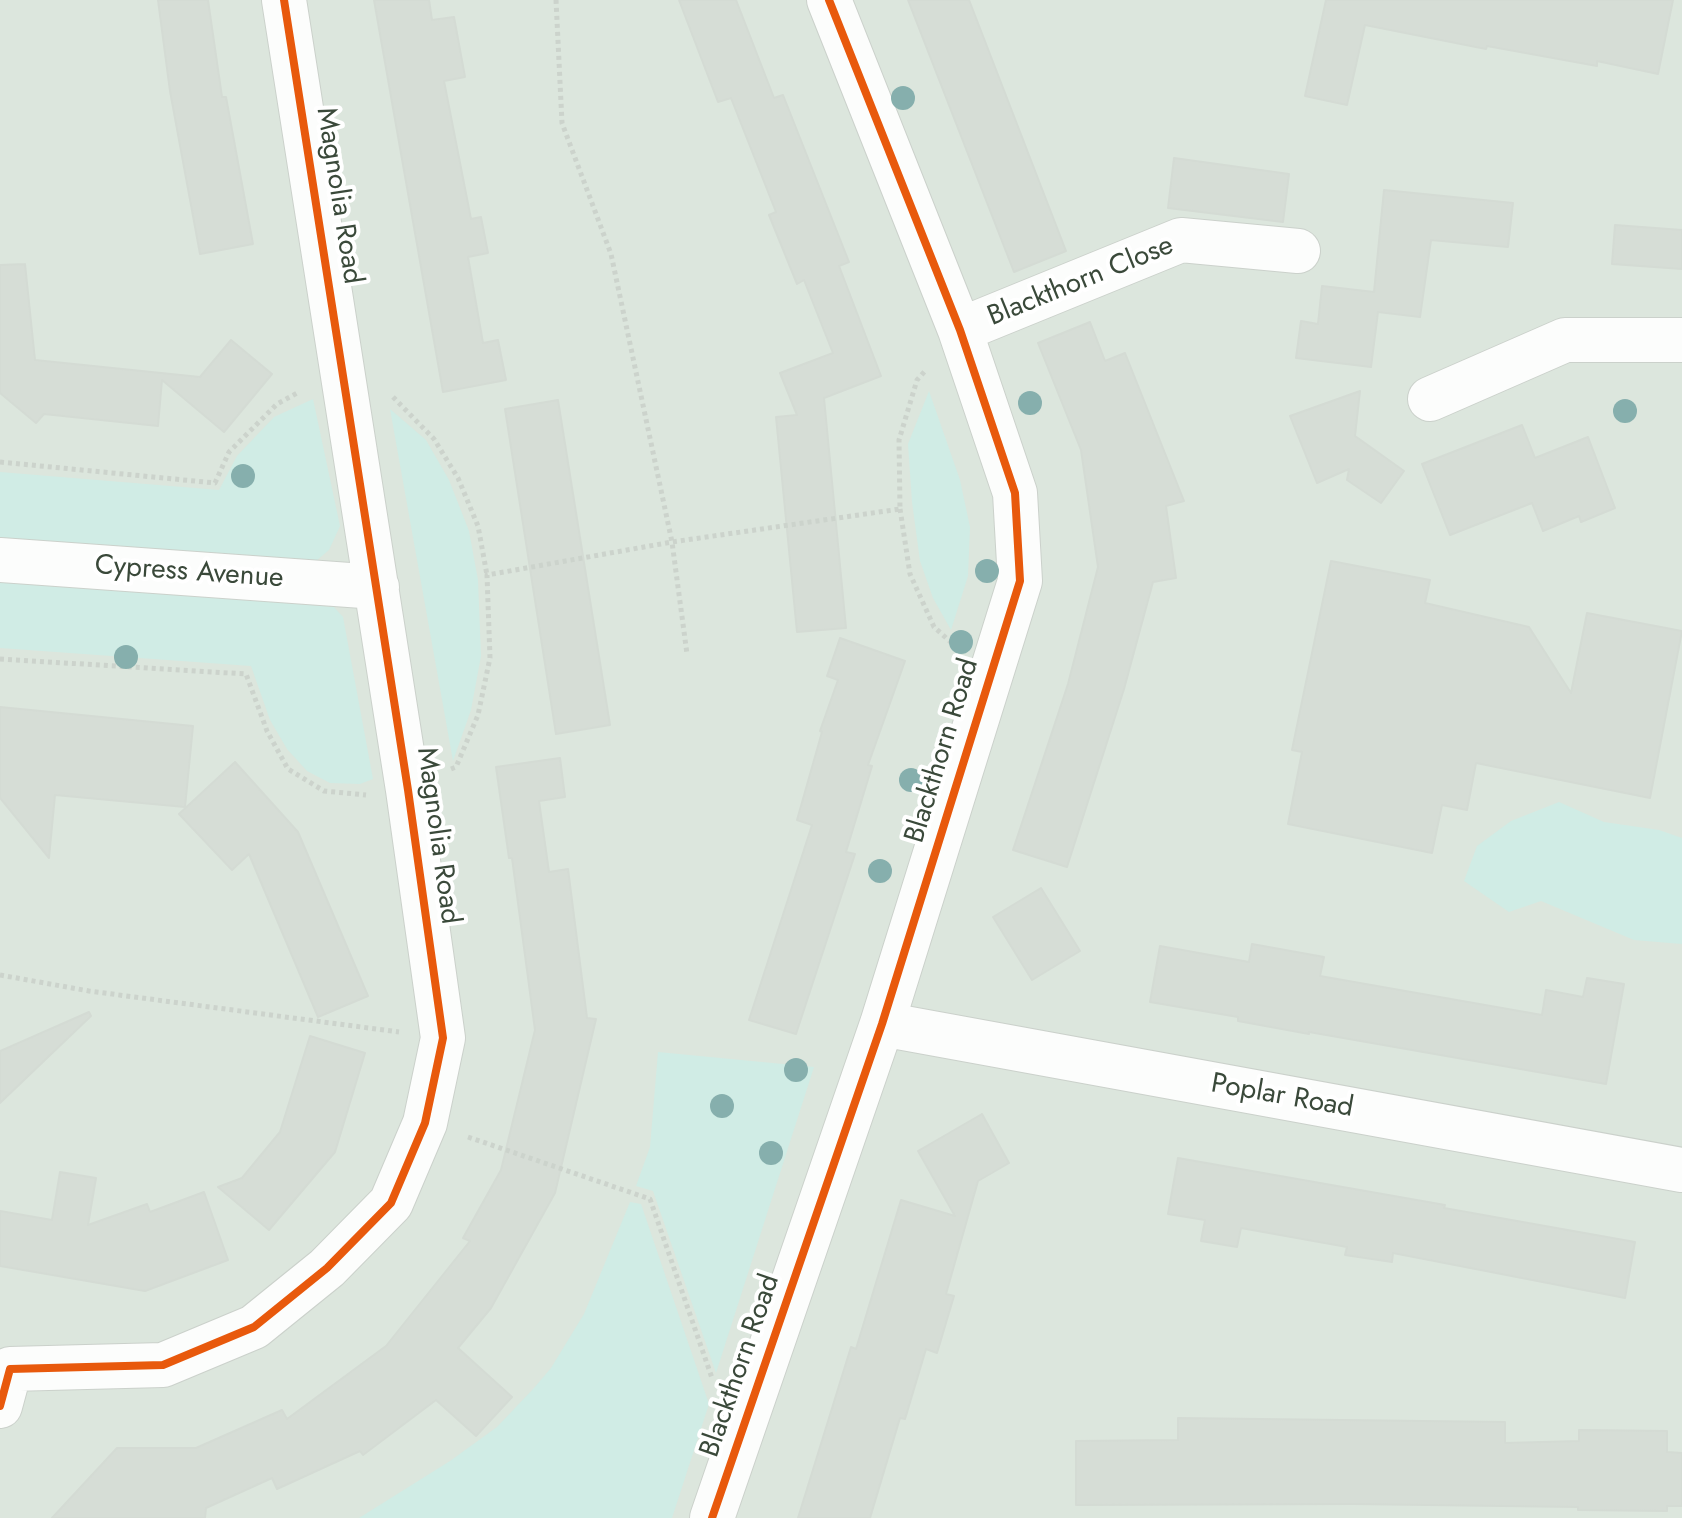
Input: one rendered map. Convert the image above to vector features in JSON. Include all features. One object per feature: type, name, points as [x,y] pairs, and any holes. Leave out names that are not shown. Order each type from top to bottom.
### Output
[{"type":"street","name":"Magnolia Road","points":[[3,1380],[163,1365],[254,1327],[327,1268],[391,1203],[425,1123],[443,1038],[377,587],[284,0]]},
{"type":"street","name":"Blackthorn Road","points":[[712,1518],[882,1024],[1020,581],[1015,493],[960,330],[829,0]]},
{"type":"street","name":"Blackthorn Close","points":[[960,330],[1181,240],[1298,251]]},
{"type":"street","points":[[1430,399],[1565,340],[1682,340]]},
{"type":"street","name":"Cypress Avenue","points":[[0,560],[377,587]]},
{"type":"street","name":"Poplar Road","points":[[882,1024],[1682,1170]]},
{"type":"path","points":[[556,0],[562,123],[611,254],[672,542],[687,654]]},
{"type":"path","points":[[960,330],[917,380],[899,440],[900,509],[910,574],[934,627],[990,675]]},
{"type":"path","points":[[0,462],[215,483],[229,452],[277,404],[311,386],[345,383],[381,389],[397,400],[434,439],[458,478],[478,526],[487,575],[490,658],[478,715],[456,767],[408,790],[361,795],[324,791],[288,769],[267,731],[246,674],[0,659]]},
{"type":"path","points":[[487,575],[672,542],[900,509]]},
{"type":"path","points":[[0,975],[89,991],[443,1038]]},
{"type":"path","points":[[425,1123],[650,1199],[737,1448]]},
{"type":"shaded area","points":[[0,0],[1682,0],[1682,1518],[0,1518]]},
{"type":"shaded area","points":[[929,391],[960,480],[970,527],[968,576],[951,630],[933,598],[920,561],[912,502],[908,444]]},
{"type":"shaded area","points":[[313,399],[340,526],[329,550],[316,561],[295,566],[0,538],[0,472],[219,490],[237,456],[274,417]]},
{"type":"shaded area","points":[[390,409],[426,440],[449,480],[469,531],[478,580],[481,656],[471,710],[453,761]]},
{"type":"shaded area","points":[[0,579],[334,607],[343,617],[373,779],[360,784],[330,783],[307,771],[287,749],[270,720],[251,666],[0,648]]},
{"type":"shaded area","points":[[1559,802],[1604,822],[1659,830],[1682,838],[1682,944],[1634,940],[1541,901],[1509,912],[1464,881],[1477,846],[1511,821]]},
{"type":"shaded area","points":[[658,1052],[814,1067],[716,1373],[653,1191],[636,1186],[650,1147]]},
{"type":"shaded area","points":[[630,1202],[641,1204],[709,1404],[672,1518],[359,1518],[450,1461],[497,1427],[534,1388],[551,1368],[584,1314]]},
{"type":"building","points":[[158,0],[208,0],[222,97],[226,97],[253,244],[200,254],[170,91]]},
{"type":"building","points":[[374,0],[429,0],[432,20],[454,17],[465,77],[444,81],[471,219],[481,217],[488,253],[468,257],[483,343],[498,340],[506,380],[443,392]]},
{"type":"building","points":[[679,0],[736,0],[774,98],[783,95],[849,262],[839,266],[881,376],[824,398],[846,628],[797,632],[776,417],[797,415],[780,373],[833,353],[804,280],[797,284],[769,215],[776,212],[731,98],[718,102]]},
{"type":"building","points":[[908,0],[969,0],[1066,251],[1014,272]]},
{"type":"building","points":[[1326,0],[1673,0],[1658,74],[1597,61],[1597,66],[1487,46],[1486,49],[1365,25],[1347,105],[1305,96]]},
{"type":"building","points":[[1174,158],[1289,174],[1283,222],[1168,208]]},
{"type":"building","points":[[1384,190],[1513,203],[1508,247],[1431,240],[1420,317],[1378,312],[1371,367],[1296,358],[1301,321],[1318,324],[1322,286],[1374,292]]},
{"type":"building","points":[[1615,225],[1682,230],[1682,269],[1612,264]]},
{"type":"building","points":[[25,264],[35,360],[200,377],[231,340],[272,374],[224,432],[162,380],[158,426],[44,414],[36,423],[0,393],[0,265]]},
{"type":"building","points":[[1090,322],[1105,361],[1125,353],[1184,501],[1166,506],[1176,578],[1153,582],[1124,689],[1067,867],[1013,850],[1068,684],[1098,567],[1081,450],[1038,343]]},
{"type":"building","points":[[1360,391],[1355,436],[1404,471],[1381,503],[1347,480],[1349,469],[1317,483],[1290,416]]},
{"type":"building","points":[[558,400],[610,725],[556,734],[505,409]]},
{"type":"building","points":[[1522,425],[1535,458],[1588,437],[1615,508],[1581,522],[1579,516],[1543,531],[1532,503],[1450,535],[1422,464]]},
{"type":"building","points":[[1331,561],[1430,580],[1425,603],[1529,627],[1571,693],[1587,613],[1682,631],[1650,798],[1476,763],[1467,810],[1442,805],[1432,853],[1288,824],[1302,752],[1292,750]]},
{"type":"building","points":[[840,638],[905,661],[868,765],[872,766],[846,852],[855,854],[796,1034],[749,1020],[812,825],[797,820],[820,731],[838,680],[827,676]]},
{"type":"building","points":[[0,707],[193,726],[185,807],[55,795],[49,858],[0,798]]},
{"type":"building","points":[[560,758],[565,797],[539,801],[549,872],[568,869],[587,1018],[596,1019],[555,1193],[491,1308],[458,1348],[512,1397],[476,1436],[436,1400],[363,1455],[360,1451],[277,1489],[272,1478],[206,1508],[205,1518],[52,1518],[117,1448],[196,1448],[282,1410],[287,1419],[386,1346],[470,1241],[463,1238],[501,1170],[535,1030],[512,858],[509,858],[496,767]]},
{"type":"building","points":[[235,762],[298,832],[368,996],[318,1017],[249,854],[232,870],[179,814]]},
{"type":"building","points":[[1041,888],[1080,951],[1032,980],[993,917]]},
{"type":"building","points":[[1252,944],[1324,957],[1320,976],[1542,1015],[1546,990],[1583,997],[1587,978],[1624,984],[1606,1084],[1309,1034],[1238,1021],[1238,1017],[1150,1002],[1160,946],[1249,962]]},
{"type":"building","points":[[89,1012],[91,1016],[0,1103],[0,1051]]},
{"type":"building","points":[[310,1036],[365,1053],[335,1152],[269,1230],[218,1187],[242,1178],[280,1132]]},
{"type":"building","points":[[982,1114],[1009,1163],[978,1181],[946,1294],[954,1296],[937,1353],[926,1349],[905,1419],[900,1418],[870,1518],[798,1518],[851,1347],[856,1349],[901,1200],[955,1216],[918,1151]]},
{"type":"building","points":[[1178,1158],[1635,1242],[1625,1298],[1393,1253],[1392,1262],[1345,1255],[1347,1247],[1241,1228],[1237,1247],[1201,1241],[1205,1220],[1168,1214]]},
{"type":"building","points":[[60,1172],[96,1178],[88,1225],[147,1204],[150,1212],[204,1192],[228,1260],[145,1291],[0,1266],[0,1211],[52,1220]]},
{"type":"building","points":[[1178,1418],[1505,1422],[1505,1443],[1579,1441],[1579,1430],[1667,1431],[1667,1452],[1682,1453],[1682,1506],[1667,1506],[1667,1511],[1353,1504],[1076,1505],[1076,1441],[1178,1440]]},
{"type":"cycle path","points":[[0,1406],[10,1369],[163,1365],[254,1327],[327,1268],[391,1203],[425,1123],[443,1038],[408,790],[284,0]]},
{"type":"cycle path","points":[[712,1518],[882,1024],[1020,581],[1015,493],[960,330],[829,0]]}]
